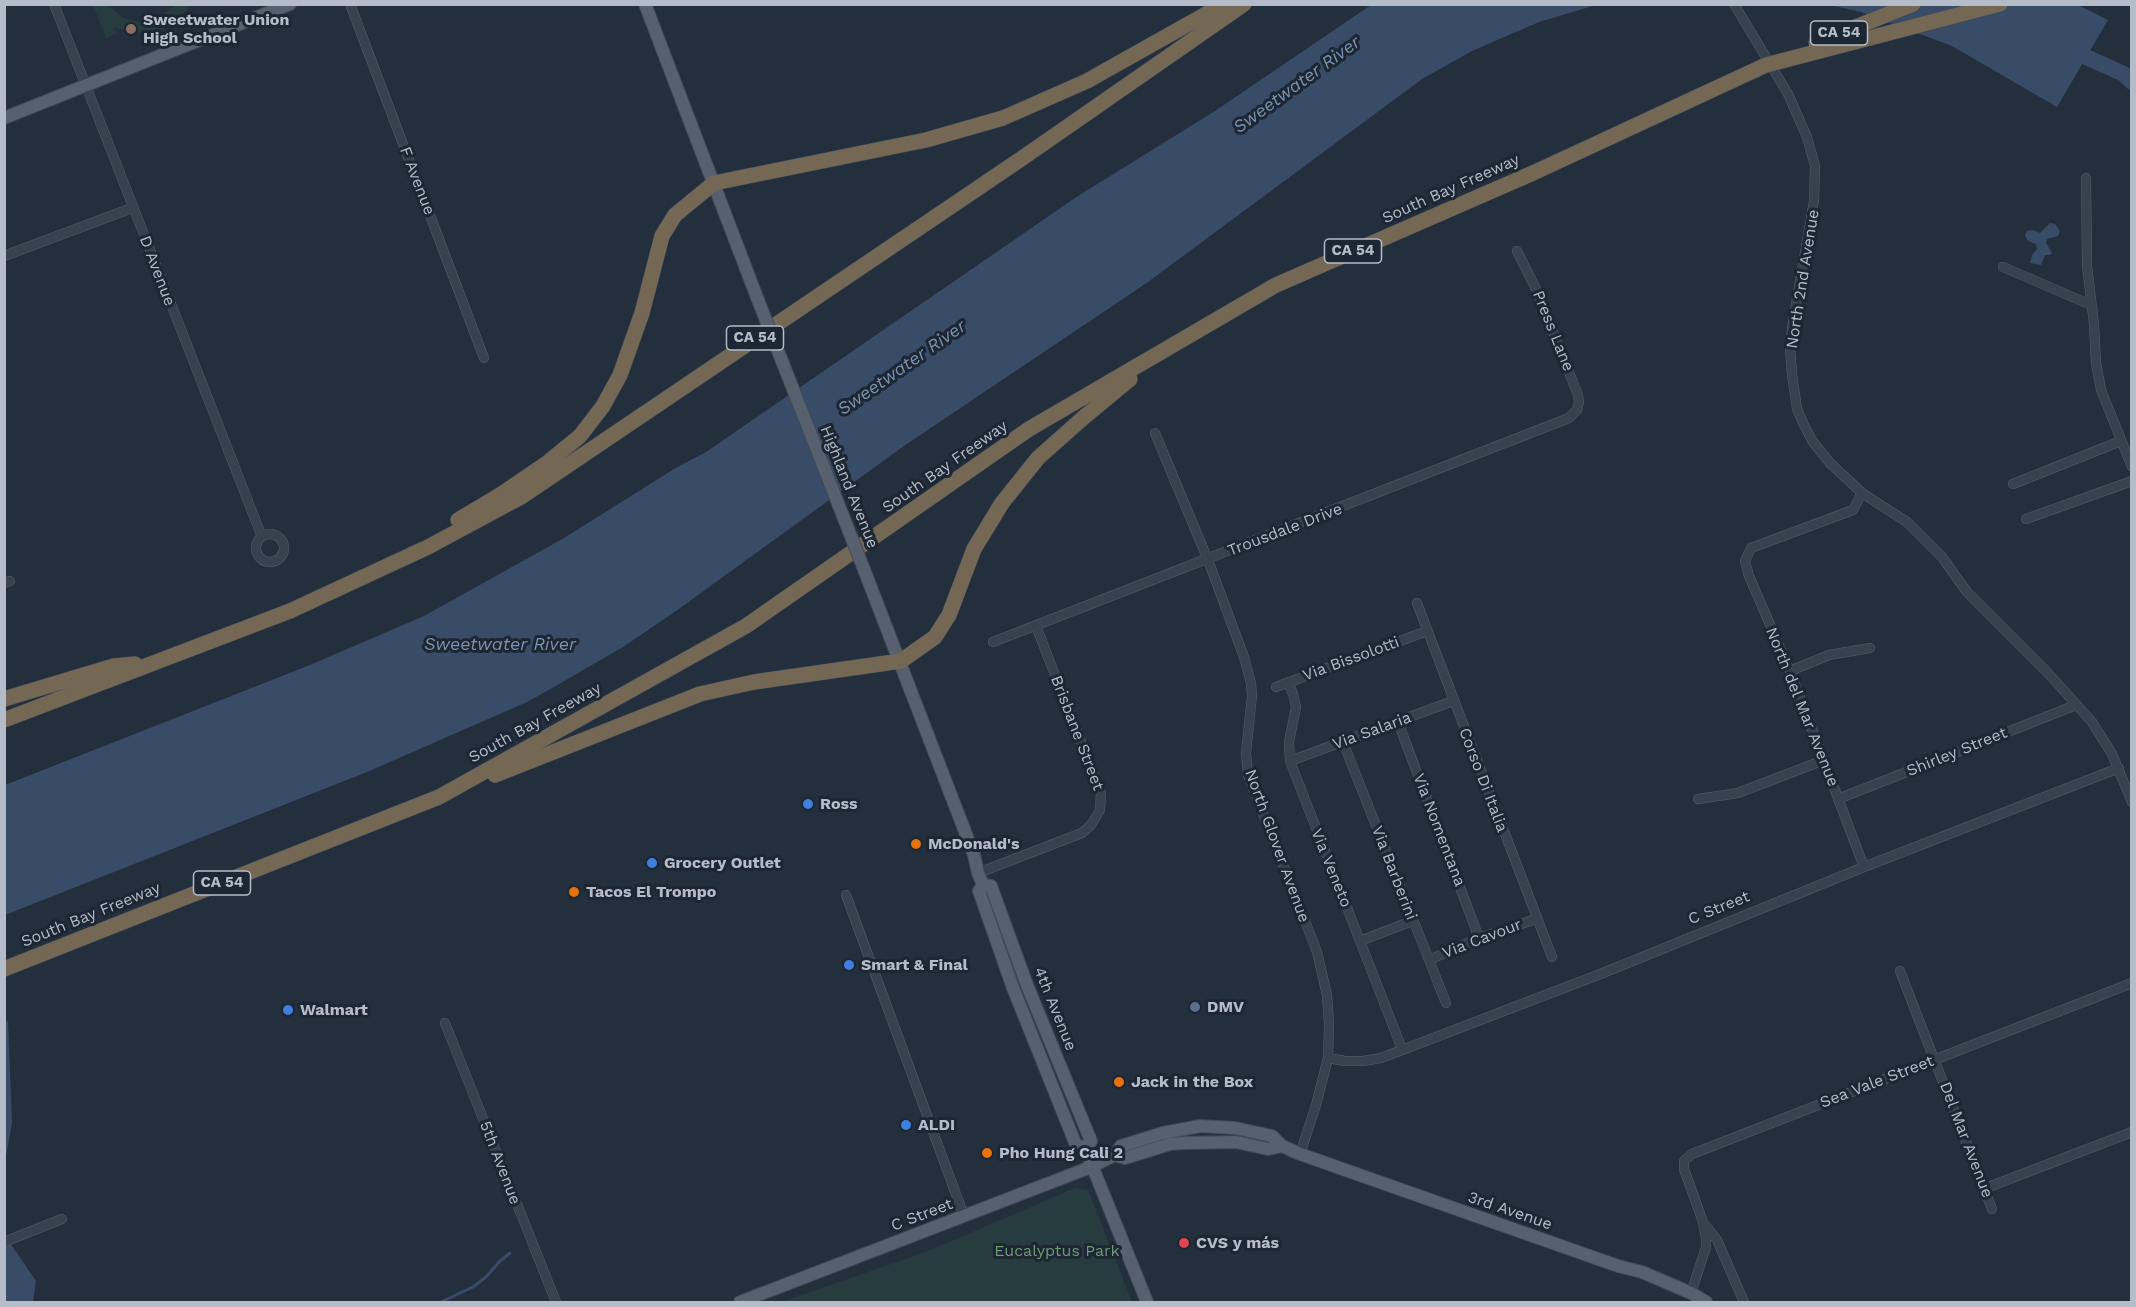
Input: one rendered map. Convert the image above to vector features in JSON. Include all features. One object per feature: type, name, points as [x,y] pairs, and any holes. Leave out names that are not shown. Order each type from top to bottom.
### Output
[{"type":"highway","points":[[338,589],[500,495],[547,463],[580,436],[603,406],[620,375],[642,313],[662,236],[675,215],[714,183],[926,140],[1003,118],[1087,81],[1224,4]]},
{"type":"highway","name":"CA 54","points":[[4,720],[290,611],[428,547],[521,496],[1021,159],[1244,4]]},
{"type":"highway","name":"South Bay Freeway","points":[[4,969],[439,797],[746,626],[1029,429],[1276,285],[1533,173],[1766,64],[1913,4]]},
{"type":"highway","points":[[1766,64],[2000,4]]},
{"type":"highway","points":[[439,797],[700,694],[754,681],[901,661],[935,637],[949,615],[974,549],[1002,503],[1038,458],[1168,349]]},
{"type":"highway","points":[[4,699],[114,666],[165,660]]},
{"type":"main road","points":[[4,118],[290,4]]},
{"type":"main road","name":"Highland Avenue","points":[[645,4],[971,847]]},
{"type":"main road","name":"4th Avenue","points":[[971,847],[981,879],[991,886],[1027,985],[1091,1141],[1085,1148],[1091,1167],[1147,1302]]},
{"type":"main road","name":"C Street","points":[[740,1302],[1091,1167],[1115,1155],[1121,1146],[1143,1138],[1200,1126],[1235,1128],[1272,1136],[1282,1146],[1300,1154]]},
{"type":"main road","name":"3rd Avenue","points":[[1300,1154],[1517,1231],[1642,1272],[1706,1302]]},
{"type":"street","name":"D Avenue","points":[[54,4],[262,537]]},
{"type":"street","name":"F Avenue","points":[[350,4],[484,358]]},
{"type":"street","name":"North 2nd Avenue","points":[[1734,4],[1788,94],[1808,136],[1815,166],[1814,201],[1790,348],[1797,409],[1813,442],[1830,464],[1862,494],[1907,522],[1940,555],[1967,592],[2092,722],[2119,768],[2132,802]]},
{"type":"street","points":[[2086,178],[2087,266],[2096,363],[2101,390],[2132,467]]},
{"type":"street","points":[[5,254],[132,208]]},
{"type":"street","name":"Press Lane","points":[[1517,251],[1536,289],[1578,395],[1579,402],[1575,413]]},
{"type":"street","points":[[2003,267],[2091,304]]},
{"type":"street","name":"Trousdale Drive","points":[[993,642],[1557,423],[1575,413]]},
{"type":"street","name":"North Glover Avenue","points":[[1155,433],[1208,560],[1251,683],[1252,696],[1246,753],[1248,775],[1317,952],[1327,995],[1328,1058],[1300,1154]]},
{"type":"street","points":[[2013,484],[2121,441]]},
{"type":"street","points":[[2026,519],[2132,481]]},
{"type":"street","name":"North del Mar Avenue","points":[[1862,494],[1853,510],[1751,548],[1745,561],[1749,576],[1790,671],[1864,867]]},
{"type":"street","name":"Corso Di Italia","points":[[1417,603],[1552,957]]},
{"type":"street","name":"Brisbane Street","points":[[981,879],[1082,832],[1091,825],[1100,810],[1101,793],[1036,626]]},
{"type":"street","name":"Via Bissolotti","points":[[1276,687],[1427,631]]},
{"type":"street","points":[[1790,671],[1829,655],[1870,648]]},
{"type":"street","name":"Via Veneto","points":[[1288,682],[1296,707],[1289,742],[1290,761],[1402,1049]]},
{"type":"street","name":"Via Salaria","points":[[1290,761],[1453,701]]},
{"type":"street","name":"Shirley Street","points":[[1838,799],[2076,705]]},
{"type":"street","name":"Via Nomentana","points":[[1398,722],[1479,938]]},
{"type":"street","name":"Via Barberini","points":[[1343,742],[1446,1003]]},
{"type":"street","points":[[1698,799],[1738,793],[1824,760]]},
{"type":"street","name":"C Street","points":[[1328,1058],[1345,1061],[1381,1058],[1603,973],[1864,867],[2119,768]]},
{"type":"street","points":[[846,895],[964,1216]]},
{"type":"street","name":"Via Cavour","points":[[1429,960],[1479,938],[1536,919]]},
{"type":"street","points":[[1360,941],[1413,921]]},
{"type":"street","name":"Del Mar Avenue","points":[[1900,971],[1986,1188],[1992,1209]]},
{"type":"street","name":"Sea Vale Street","points":[[1691,1293],[1706,1247],[1703,1222],[1684,1169],[1684,1161],[1692,1155],[2132,983]]},
{"type":"street","name":"5th Avenue","points":[[445,1023],[556,1302]]},
{"type":"street","points":[[1986,1188],[2132,1132]]},
{"type":"street","points":[[9,1240],[62,1219]]},
{"type":"street","name":"Sea Vale Street","points":[[1703,1222],[1717,1240],[1744,1302]]},
{"type":"green space","points":[[93,5],[107,5],[122,17],[139,22],[159,18],[176,5],[190,5],[178,20],[164,29],[139,33],[114,27],[117,34],[106,38]]},
{"type":"green space","name":"Eucalyptus Park","points":[[1075,1188],[1088,1190],[1132,1302],[782,1302],[928,1251]]},
{"type":"water","name":"Sweetwater River","points":[[1371,5],[1596,5],[1539,22],[1472,51],[1422,79],[1148,282],[901,448],[676,611],[623,647],[554,687],[527,702],[367,772],[5,915],[5,785],[310,665],[424,616],[564,538],[674,469],[706,452],[1078,196],[1215,111]]},
{"type":"water","points":[[1830,5],[2078,5],[2108,20],[2057,107],[1952,46],[1861,12]]},
{"type":"water","points":[[2050,223],[2055,224],[2060,231],[2058,236],[2047,239],[2046,243],[2052,253],[2045,255],[2041,265],[2030,263],[2037,249],[2036,244],[2028,241],[2025,235],[2027,231],[2033,230],[2040,233]]},
{"type":"water","points":[[5,1021],[8,1022],[12,1123],[5,1162]]},
{"type":"water","points":[[4,1234],[36,1281],[33,1302],[5,1302]]},
{"type":"waterway","name":"Sweetwater River","points":[[2066,48],[2124,74],[2132,82]]},
{"type":"waterway","points":[[441,1302],[473,1287],[510,1253]]},
{"type":"place","name":"Sweetwater Union High School","points":[[131,29]]},
{"type":"place","name":"Ross","points":[[808,804]]},
{"type":"place","name":"McDonald's","points":[[916,844]]},
{"type":"place","name":"Grocery Outlet","points":[[652,863]]},
{"type":"place","name":"Tacos El Trompo","points":[[574,892]]},
{"type":"place","name":"Smart & Final","points":[[849,965]]},
{"type":"place","name":"DMV","points":[[1195,1007]]},
{"type":"place","name":"Walmart","points":[[288,1010]]},
{"type":"place","name":"Jack in the Box","points":[[1119,1082]]},
{"type":"place","name":"ALDI","points":[[906,1125]]},
{"type":"place","name":"Pho Hung Cali 2","points":[[987,1153]]},
{"type":"place","name":"CVS y más","points":[[1184,1243]]}]
